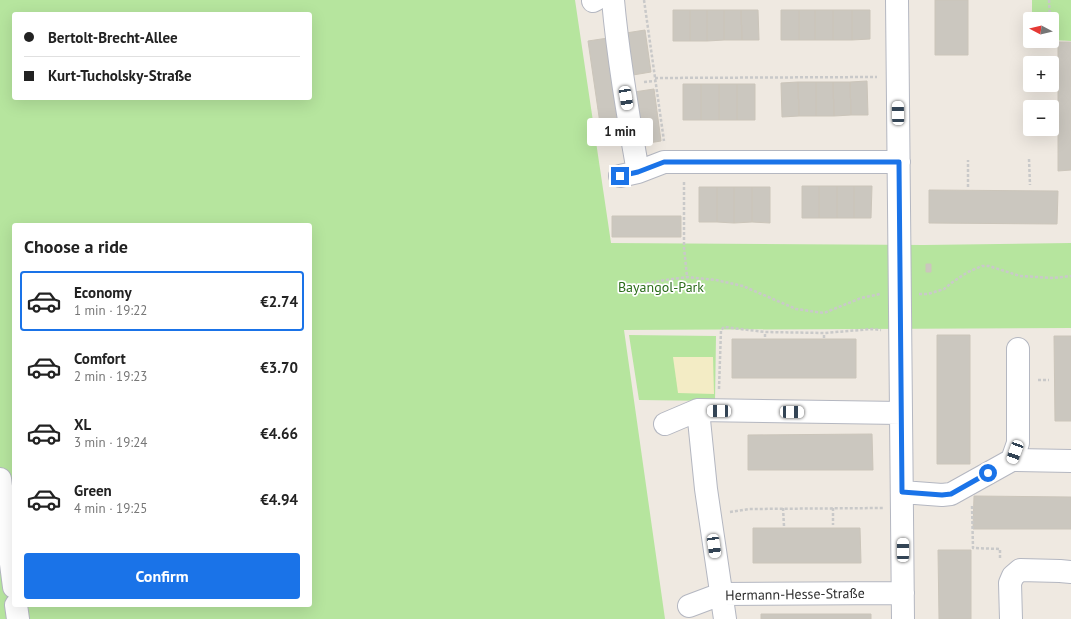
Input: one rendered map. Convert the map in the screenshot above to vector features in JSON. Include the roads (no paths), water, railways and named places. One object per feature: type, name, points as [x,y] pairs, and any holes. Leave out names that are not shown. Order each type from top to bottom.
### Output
[{"type":"street","points":[[600,0],[619,47],[629,174],[664,162],[899,162]]},
{"type":"street","points":[[898,0],[903,619]]},
{"type":"street","points":[[1012,460],[1018,443],[1018,350]]},
{"type":"street","points":[[665,424],[708,410],[901,413]]},
{"type":"street","points":[[708,410],[706,489],[725,619]]},
{"type":"street","points":[[902,492],[942,495],[951,494],[1012,460],[1071,461]]},
{"type":"street","points":[[0,479],[12,572]]},
{"type":"street","points":[[1011,619],[1010,583],[1020,570],[1071,572]]},
{"type":"street","name":"Hermann-Hesse-Straße","points":[[689,606],[721,594],[903,593]]},
{"type":"street","points":[[16,607],[18,619]]},
{"type":"park label","name":"Bayangol-Park","points":[[661,287]]}]
